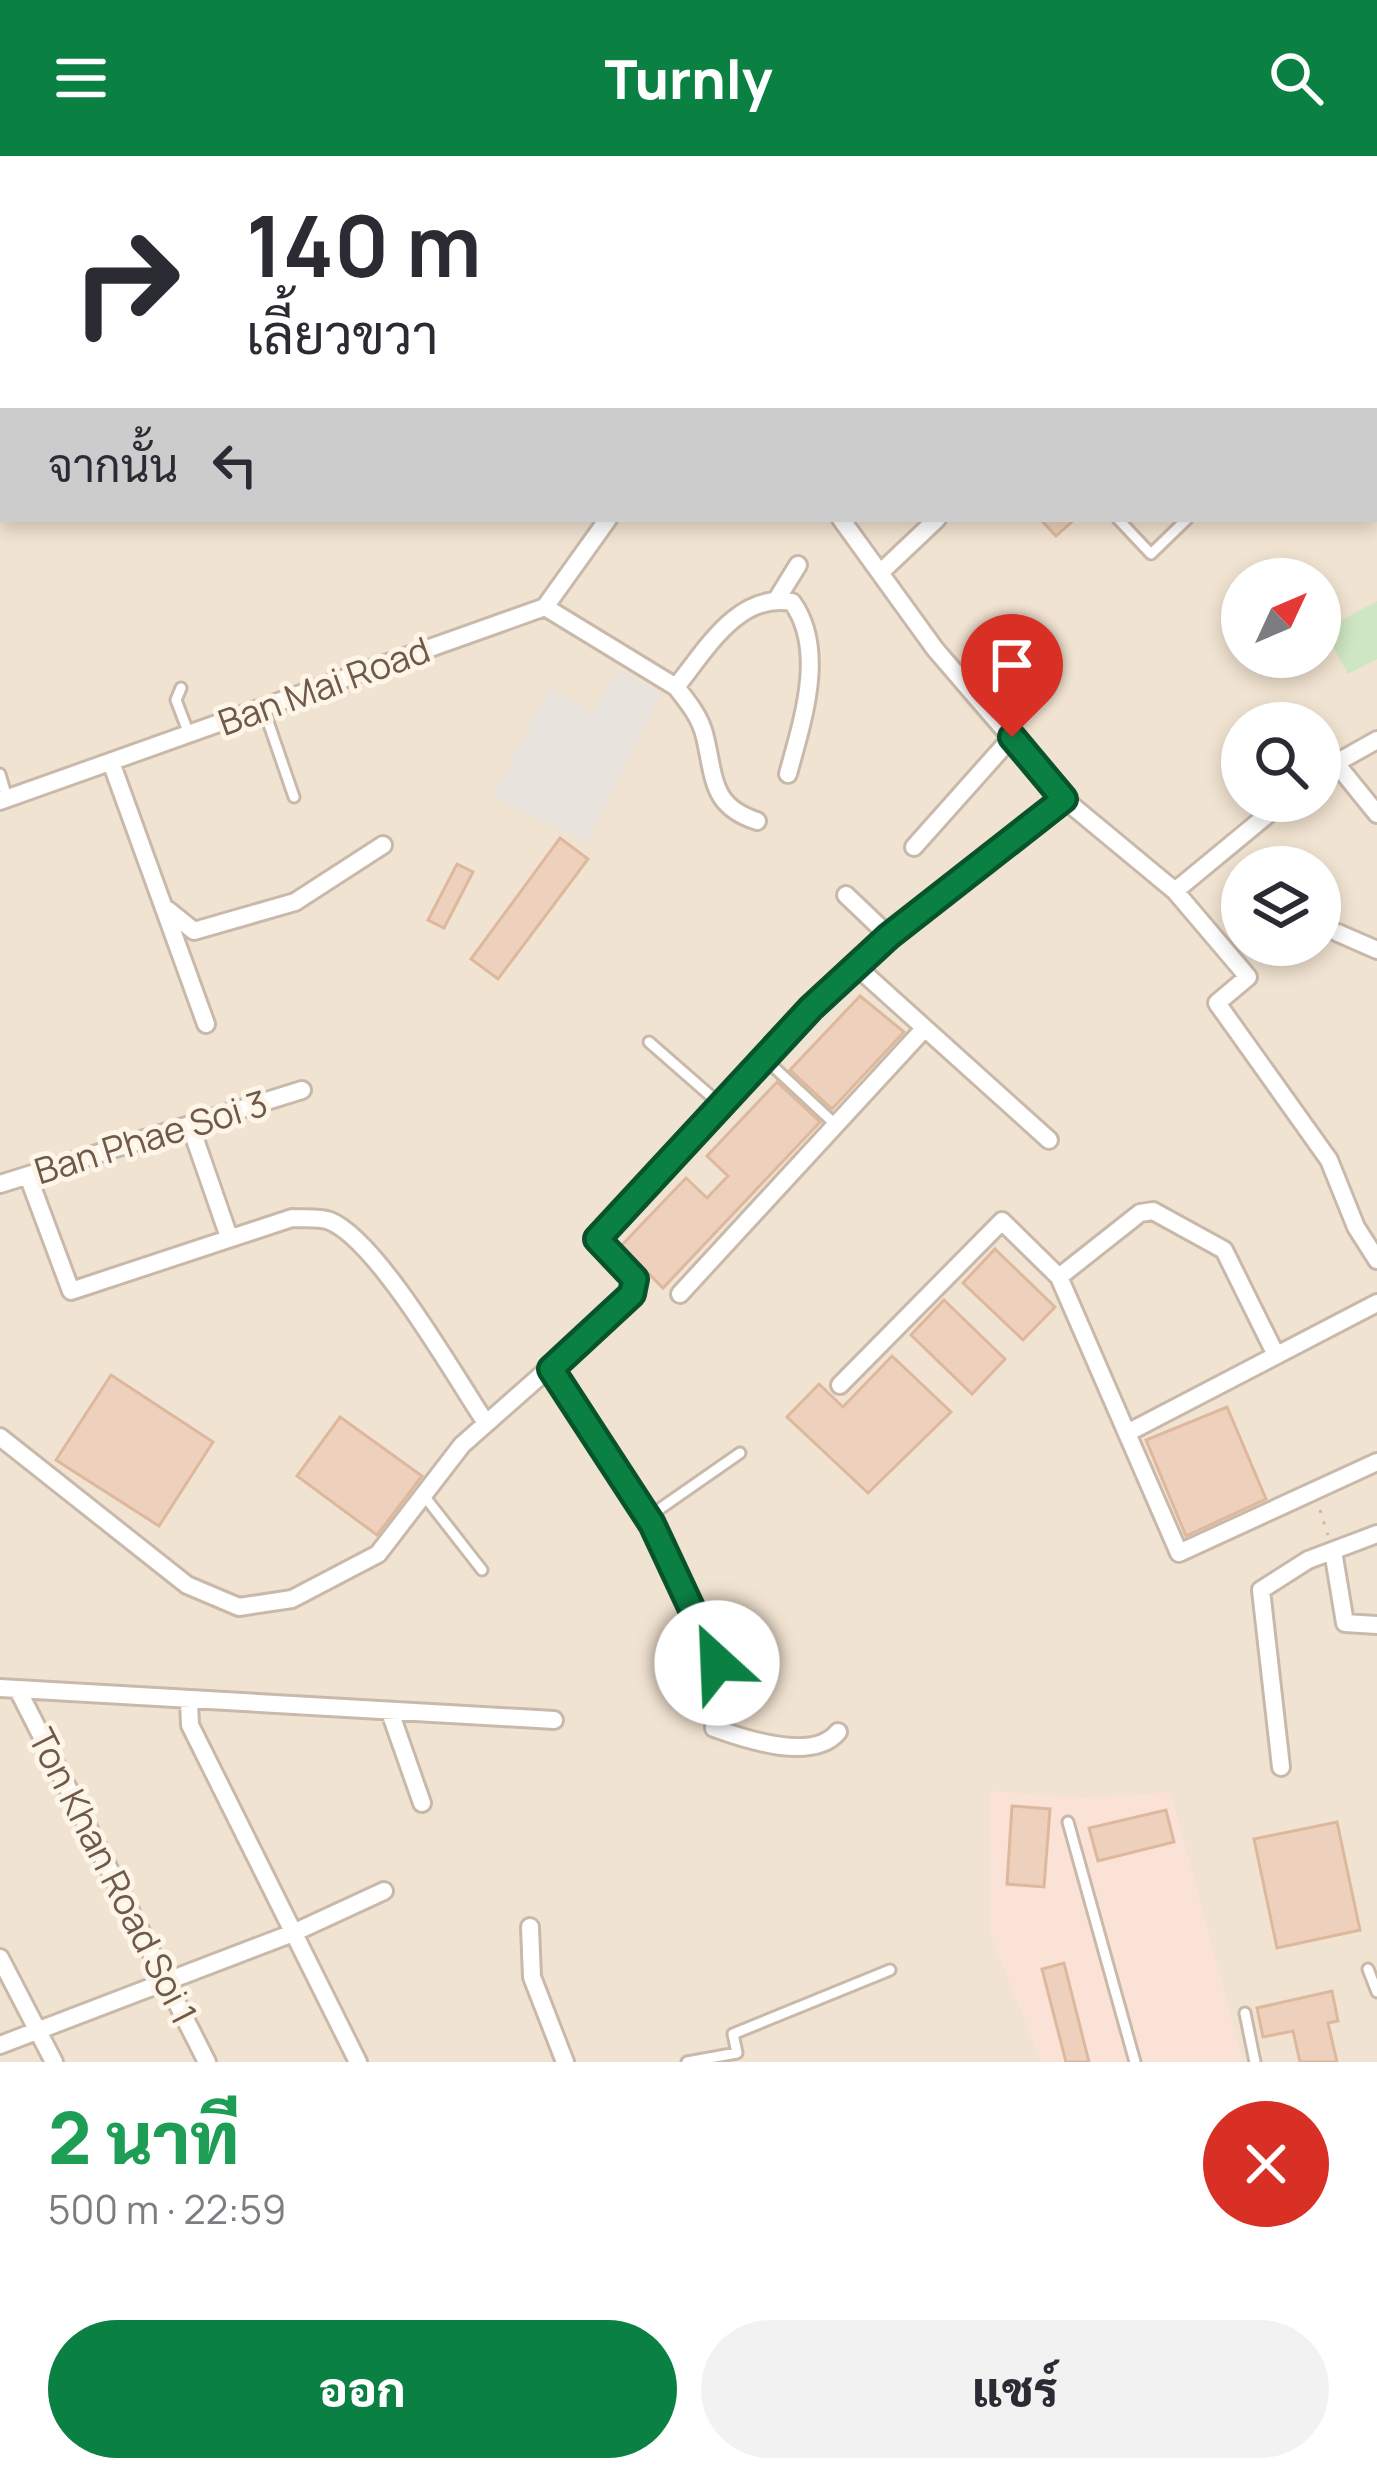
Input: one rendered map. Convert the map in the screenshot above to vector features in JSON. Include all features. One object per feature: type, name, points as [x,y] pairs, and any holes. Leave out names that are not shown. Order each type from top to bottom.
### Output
[{"type":"street","points":[[606,522],[545,607],[676,687],[705,736],[714,790],[723,805],[757,821]]},
{"type":"street","points":[[843,522],[935,649],[1064,799],[1174,891],[1248,977],[1217,1003],[1329,1160],[1356,1227],[1377,1260]]},
{"type":"street","points":[[881,572],[934,522]]},
{"type":"street","points":[[777,599],[798,565]]},
{"type":"street","points":[[676,687],[737,614],[777,599],[792,602],[805,620],[808,699],[788,774]]},
{"type":"street","name":"Ban Mai Road","points":[[4,799],[545,607]]},
{"type":"street","points":[[914,847],[1012,737]]},
{"type":"street","points":[[1341,759],[1377,740]]},
{"type":"street","points":[[111,762],[206,1024]]},
{"type":"street","points":[[1341,780],[1377,814]]},
{"type":"street","points":[[0,1437],[187,1586],[238,1607],[292,1599],[343,1576],[377,1554],[462,1445],[632,1294],[635,1279],[597,1239],[764,1058],[889,936],[1064,799]]},
{"type":"street","points":[[1174,891],[1259,822]]},
{"type":"street","points":[[166,910],[194,931],[274,910],[303,898],[383,845]]},
{"type":"street","points":[[846,895],[889,936]]},
{"type":"street","points":[[1341,933],[1377,950]]},
{"type":"street","points":[[856,966],[1048,1140]]},
{"type":"street","points":[[680,1294],[924,1029]]},
{"type":"street","name":"Ban Phae Soi 3","points":[[0,1184],[302,1090]]},
{"type":"street","points":[[190,1125],[229,1237]]},
{"type":"street","points":[[28,1176],[71,1291],[292,1218],[327,1219],[353,1235],[486,1423]]},
{"type":"street","points":[[1059,1277],[1140,1213],[1153,1211],[1224,1250],[1276,1355]]},
{"type":"street","points":[[840,1385],[1002,1221],[1059,1277],[1179,1553],[1377,1462]]},
{"type":"street","points":[[1129,1432],[1377,1303]]},
{"type":"street","points":[[551,1369],[647,1517],[717,1663],[712,1725],[718,1731],[807,1748],[828,1744],[838,1732]]},
{"type":"street","points":[[1281,1767],[1261,1590],[1269,1580],[1377,1534]]},
{"type":"street","points":[[1333,1551],[1345,1623],[1377,1625]]},
{"type":"street","points":[[9,1689],[554,1720]]},
{"type":"street","name":"Ton Khan Road Soi 1","points":[[9,1689],[207,2062]]},
{"type":"street","points":[[189,1702],[190,1725],[358,2062]]},
{"type":"street","points":[[390,1712],[422,1803]]},
{"type":"street","points":[[0,2045],[293,1933],[384,1891]]},
{"type":"street","points":[[530,1927],[532,1976],[565,2062]]},
{"type":"street","points":[[0,1958],[54,2062]]},
{"type":"lane","points":[[1121,522],[1151,554],[1184,522]]},
{"type":"lane","points":[[181,688],[176,700],[189,734]]},
{"type":"lane","points":[[263,707],[294,797]]},
{"type":"lane","points":[[0,774],[4,799]]},
{"type":"lane","points":[[649,1042],[721,1106]]},
{"type":"lane","points":[[764,1058],[836,1125]]},
{"type":"lane","points":[[647,1517],[740,1453]]},
{"type":"lane","points":[[425,1497],[482,1570]]},
{"type":"lane","points":[[1068,1822],[1135,2062]]},
{"type":"lane","points":[[1368,1969],[1377,1991]]},
{"type":"lane","points":[[687,2062],[736,2053],[733,2034],[890,1970]]},
{"type":"lane","points":[[1245,2013],[1256,2062]]},
{"type":"path","points":[[1313,1491],[1333,1551]]},
{"type":"shaded area","points":[[0,522],[1377,522],[1377,2062],[0,2062]]},
{"type":"shaded area","points":[[618,669],[661,693],[587,842],[492,797],[550,688],[593,713]]},
{"type":"shaded area","points":[[990,1791],[1086,1798],[1171,1792],[1243,2062],[1041,2062],[991,1936]]},
{"type":"green space","points":[[1377,601],[1377,659],[1348,674],[1341,661],[1341,621]]},
{"type":"building","points":[[1043,522],[1072,522],[1056,536]]},
{"type":"building","points":[[560,838],[588,859],[498,979],[471,959]]},
{"type":"building","points":[[457,864],[473,872],[444,928],[428,920]]},
{"type":"building","points":[[860,996],[904,1032],[832,1109],[790,1070]]},
{"type":"building","points":[[777,1082],[820,1122],[663,1288],[621,1246],[686,1178],[707,1198],[728,1176],[707,1156]]},
{"type":"building","points":[[995,1249],[1055,1307],[1023,1340],[963,1283]]},
{"type":"building","points":[[944,1300],[1005,1359],[972,1394],[911,1335]]},
{"type":"building","points":[[892,1356],[951,1412],[868,1493],[787,1417],[819,1384],[843,1407]]},
{"type":"building","points":[[111,1375],[213,1442],[159,1526],[56,1460]]},
{"type":"building","points":[[1227,1407],[1266,1499],[1186,1536],[1146,1440]]},
{"type":"building","points":[[340,1417],[422,1476],[377,1535],[297,1476]]},
{"type":"building","points":[[1012,1806],[1050,1809],[1044,1887],[1007,1884]]},
{"type":"building","points":[[1166,1810],[1174,1842],[1098,1861],[1089,1828]]},
{"type":"building","points":[[1337,1822],[1360,1930],[1277,1948],[1254,1839]]},
{"type":"building","points":[[1064,1963],[1089,2062],[1066,2062],[1042,1969]]},
{"type":"building","points":[[1332,1991],[1338,2021],[1328,2023],[1337,2062],[1300,2062],[1293,2031],[1263,2037],[1257,2008]]},
{"type":"route","points":[[717,1663],[652,1524],[551,1369],[632,1294],[635,1279],[597,1239],[811,1008],[889,936],[1064,799],[1012,737]]}]
